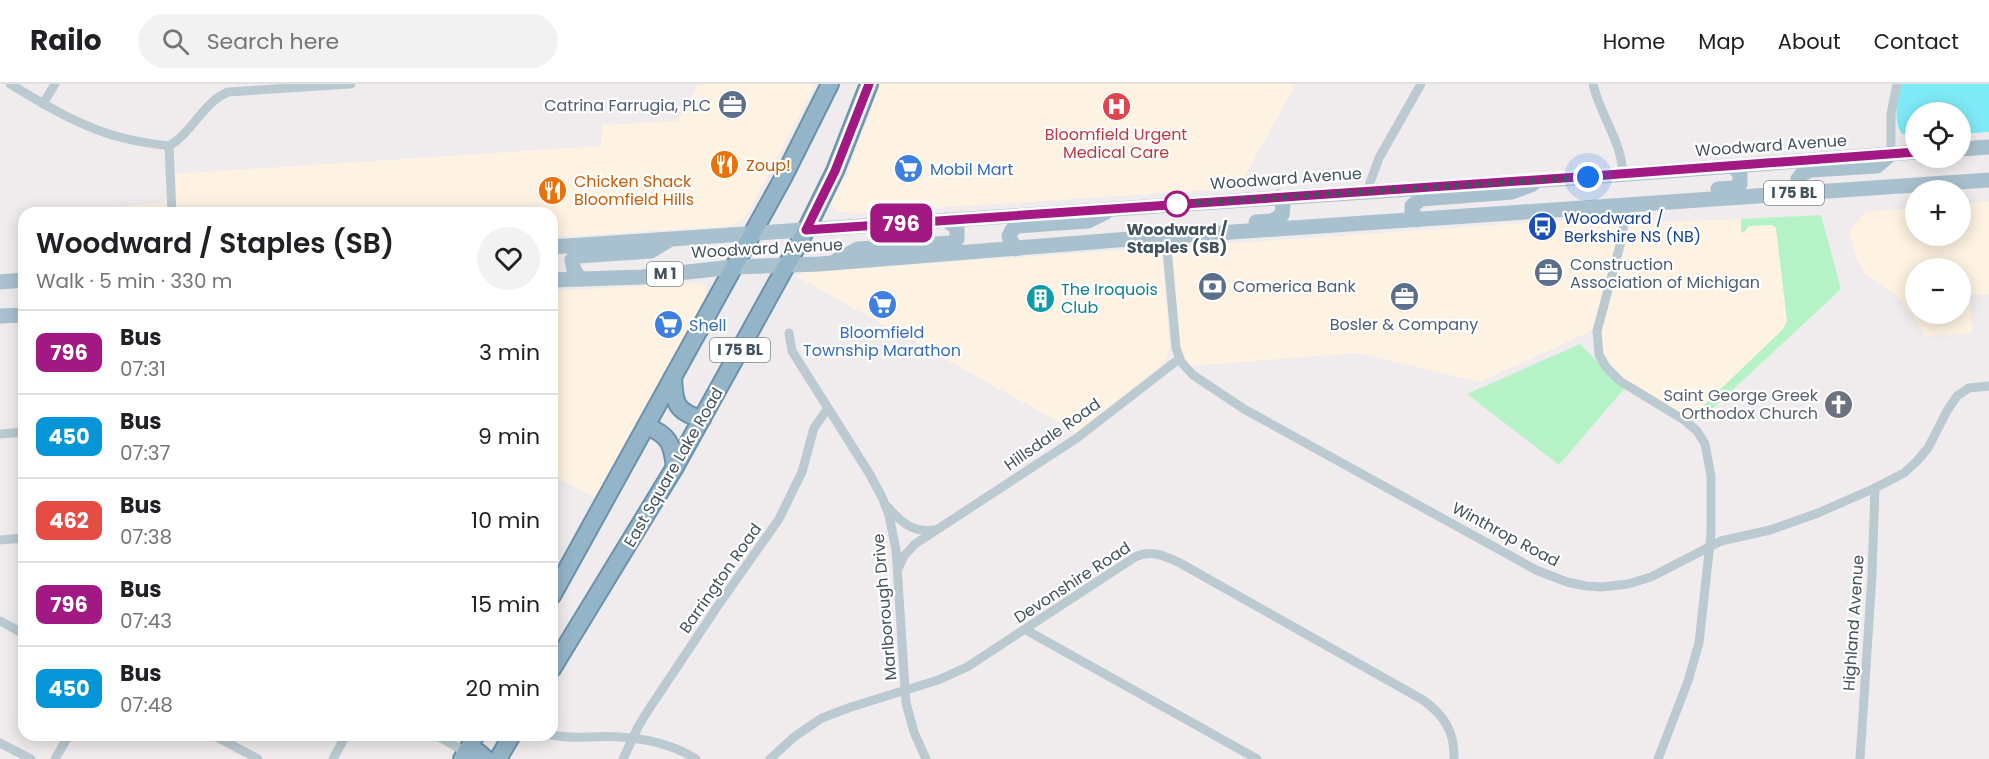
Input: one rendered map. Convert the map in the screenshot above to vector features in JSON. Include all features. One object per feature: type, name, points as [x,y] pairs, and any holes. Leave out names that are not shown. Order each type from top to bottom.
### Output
[{"type":"highway","points":[[752,234],[830,84]]},
{"type":"highway","name":"East Square Lake Road","points":[[558,659],[675,467],[806,230],[835,171],[869,84]]},
{"type":"highway","name":"I 75 BL","points":[[558,585],[752,234]]},
{"type":"highway","points":[[673,377],[675,398],[679,408],[686,414],[702,418]]},
{"type":"highway","points":[[646,426],[665,436],[672,449],[675,467]]},
{"type":"highway","points":[[464,755],[472,741]]},
{"type":"highway","points":[[498,759],[508,741]]},
{"type":"highway","points":[[464,755],[478,752],[486,759]]},
{"type":"main road","points":[[1971,148],[1989,147]]},
{"type":"main road","name":"Woodward Avenue","points":[[558,247],[1905,153]]},
{"type":"main road","points":[[1802,193],[1798,179],[1805,172],[1877,166],[1891,154]]},
{"type":"main road","points":[[1626,206],[1639,195],[1734,188],[1742,179],[1733,166]]},
{"type":"main road","points":[[1417,220],[1412,206],[1421,199],[1512,192],[1547,178]]},
{"type":"main road","name":"Woodward Avenue","points":[[558,280],[642,277],[733,267],[832,262],[1989,180]]},
{"type":"main road","points":[[1166,238],[1183,226],[1272,221],[1282,215],[1279,197]]},
{"type":"main road","points":[[1015,249],[1009,236],[1017,226],[1088,221],[1114,208]]},
{"type":"main road","points":[[832,262],[858,249],[951,243],[957,239],[957,228],[946,220]]},
{"type":"main road","points":[[580,279],[572,265],[572,260],[578,256],[651,251],[672,239]]},
{"type":"main road","points":[[0,282],[18,280]]},
{"type":"main road","points":[[0,316],[18,315]]},
{"type":"street","points":[[10,84],[43,104],[103,132],[169,146],[184,135],[208,104],[228,92],[351,84]]},
{"type":"street","points":[[43,104],[55,84]]},
{"type":"street","points":[[1367,190],[1378,158],[1421,84]]},
{"type":"street","points":[[1593,84],[1601,111],[1620,150],[1623,174]]},
{"type":"street","points":[[1891,154],[1891,114],[1897,84]]},
{"type":"street","points":[[169,146],[172,207]]},
{"type":"street","points":[[1626,206],[1622,238],[1599,321],[1597,348],[1604,363],[1620,381],[1689,423],[1703,439],[1711,476],[1710,547],[1702,624],[1695,662],[1658,759]]},
{"type":"street","points":[[1166,238],[1176,348],[1179,358]]},
{"type":"street","name":"Marlborough Drive","points":[[789,333],[792,351],[869,473],[885,504],[895,538],[905,691],[911,725],[926,759]]},
{"type":"street","name":"Winthrop Road","points":[[1179,358],[1198,379],[1254,415],[1536,570],[1555,578],[1586,586],[1602,587],[1628,584],[1651,577],[1725,540],[1787,525],[1875,488],[1904,473],[1921,457],[1950,405],[1960,393],[1974,387],[1989,386]]},
{"type":"street","name":"Hillsdale Road","points":[[898,572],[902,559],[910,549],[1077,438],[1179,358]]},
{"type":"street","name":"Barrington Road","points":[[622,759],[647,712],[779,519],[799,480],[814,428],[828,408]]},
{"type":"street","points":[[0,434],[18,432]]},
{"type":"street","name":"Highland Avenue","points":[[1860,759],[1872,575],[1875,488]]},
{"type":"street","points":[[885,504],[909,526],[921,531],[937,529]]},
{"type":"street","points":[[0,540],[18,538]]},
{"type":"street","name":"Devonshire Road","points":[[770,759],[822,718],[959,671],[1026,630],[1135,557],[1148,553],[1161,555],[1180,563],[1423,700],[1440,714],[1447,724],[1453,741],[1454,759]]},
{"type":"street","points":[[0,621],[18,631]]},
{"type":"street","points":[[1026,630],[1257,759]]},
{"type":"street","points":[[558,736],[632,739],[672,747],[696,759]]},
{"type":"street","points":[[56,759],[66,741]]},
{"type":"street","points":[[224,741],[258,759]]},
{"type":"street","points":[[333,759],[343,741]]},
{"type":"street","points":[[444,741],[464,755]]},
{"type":"street","points":[[0,742],[31,759]]},
{"type":"shaded area","points":[[698,84],[816,84],[747,215],[730,226],[558,237],[558,207],[110,207],[165,203],[174,174],[601,146],[602,125],[678,121]]},
{"type":"shaded area","points":[[877,84],[1296,84],[1238,188],[859,213],[838,212],[830,199],[837,185],[846,176],[874,101],[872,97]]},
{"type":"shaded area","points":[[1989,201],[1989,295],[1971,294],[1971,258],[1905,258],[1905,306],[1882,284],[1865,274],[1857,260],[1849,231],[1866,212],[1905,209],[1905,246],[1971,246],[1971,203]]},
{"type":"shaded area","points":[[1610,217],[1617,221],[1619,228],[1593,330],[1480,382],[1357,353],[1190,366],[1180,348],[1173,260],[1174,252],[1179,247]]},
{"type":"shaded area","points":[[1783,217],[1789,332],[1695,422],[1628,382],[1614,369],[1604,354],[1600,331],[1629,227],[1645,223]]},
{"type":"shaded area","points":[[1152,248],[1162,256],[1170,346],[1166,360],[1077,432],[796,276],[807,272]]},
{"type":"shaded area","points":[[697,283],[703,284],[707,290],[704,303],[596,498],[558,478],[558,291]]},
{"type":"shaded area","points":[[1971,314],[1972,333],[1925,336],[1918,324],[1971,324]]},
{"type":"green space","points":[[1821,215],[1841,289],[1709,412],[1702,407],[1783,329],[1787,321],[1776,228],[1772,225],[1749,226],[1741,233],[1741,219]]},
{"type":"green space","points":[[1580,344],[1624,389],[1559,465],[1467,394]]},
{"type":"water","points":[[1902,84],[1989,84],[1989,132],[1971,133],[1971,102],[1905,102],[1905,135],[1902,134],[1897,117],[1897,103]]},
{"type":"bus line","name":"796","points":[[869,84],[835,171],[806,230],[1905,153]]},
{"type":"place","name":"Catrina Farrugia, PLC","points":[[732,105]]},
{"type":"place","name":"Bloomfield Urgent Medical Care","points":[[1116,106]]},
{"type":"place","name":"Zoup!","points":[[725,165]]},
{"type":"place","name":"Mobil Mart","points":[[909,169]]},
{"type":"place","name":"Chicken Shack Bloomfield Hills","points":[[553,190]]},
{"type":"place","name":"Woodward / Staples (SB)","points":[[1177,204]]},
{"type":"place","name":"Woodward / Berkshire NS (NB)","points":[[1543,227]]},
{"type":"place","name":"Construction Association of Michigan","points":[[1549,273]]},
{"type":"place","name":"Comerica Bank","points":[[1212,286]]},
{"type":"place","name":"Bosler & Company","points":[[1404,296]]},
{"type":"place","name":"The Iroquois Club","points":[[1040,298]]},
{"type":"place","name":"Bloomfield Township Marathon","points":[[882,304]]},
{"type":"place","name":"Shell","points":[[668,325]]},
{"type":"place","name":"Saint George Greek Orthodox Church","points":[[1839,404]]},
{"type":"route","points":[[1177,204],[1588,177]]}]
